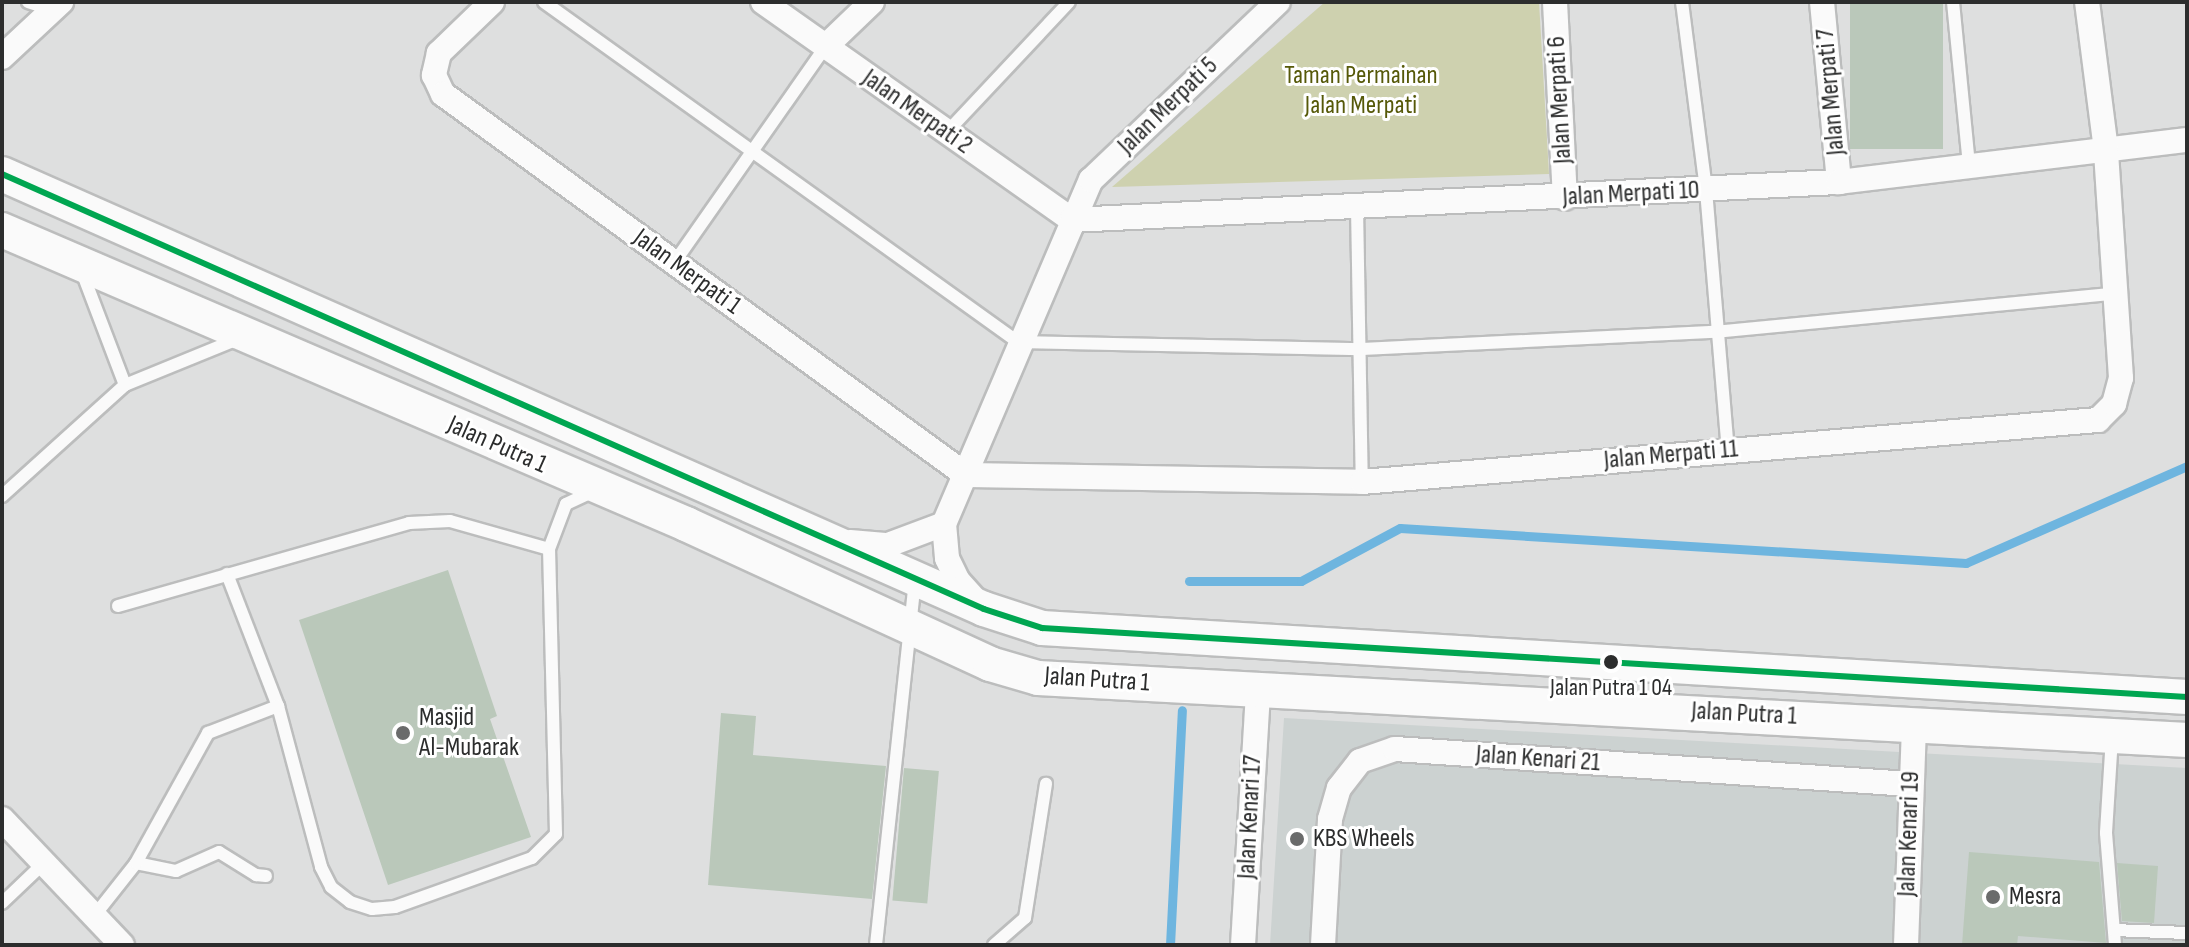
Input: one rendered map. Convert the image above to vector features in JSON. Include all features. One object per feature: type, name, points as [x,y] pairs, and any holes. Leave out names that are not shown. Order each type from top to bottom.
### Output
[{"type":"main road","name":"Jalan Putra 1","points":[[2,174],[984,609],[1042,628],[2187,697]]},
{"type":"main road","name":"Jalan Putra 1","points":[[2,230],[248,335],[990,664],[1038,678],[2187,740]]},
{"type":"street","name":"Jalan Merpati 1","points":[[492,2],[439,53],[434,75],[443,94],[966,475]]},
{"type":"street","name":"Jalan Merpati 2","points":[[763,2],[1072,220]]},
{"type":"street","points":[[825,47],[872,2]]},
{"type":"street","name":"Jalan Merpati 5","points":[[944,524],[1018,342],[1091,180],[1278,2]]},
{"type":"street","name":"Jalan Merpati 6","points":[[1555,2],[1565,198]]},
{"type":"street","name":"Jalan Merpati 7","points":[[1822,2],[1839,182]]},
{"type":"street","name":"Jalan Merpati 11","points":[[966,475],[1362,482],[2098,420],[2114,404],[2121,378],[2106,150],[2087,2]]},
{"type":"street","points":[[2,57],[57,6]]},
{"type":"street","name":"Jalan Merpati 10","points":[[1072,220],[1565,198],[1839,182],[2187,140]]},
{"type":"street","points":[[830,540],[888,545],[944,524],[947,558],[958,581],[984,609]]},
{"type":"street","name":"Jalan Kenari 17","points":[[1243,945],[1258,689]]},
{"type":"street","name":"Jalan Kenari 19","points":[[1906,945],[1914,723]]},
{"type":"street","name":"Jalan Kenari 21","points":[[1323,945],[1330,819],[1339,788],[1360,761],[1395,749],[1910,784]]},
{"type":"street","points":[[2,819],[122,945]]},
{"type":"lane","points":[[28,2],[57,6]]},
{"type":"lane","points":[[544,2],[1018,342],[1362,349],[1715,332],[2117,293]]},
{"type":"lane","points":[[947,132],[1069,2]]},
{"type":"lane","points":[[1682,2],[1706,190],[1715,332],[1728,450]]},
{"type":"lane","points":[[1953,2],[1969,166]]},
{"type":"lane","points":[[674,263],[825,47]]},
{"type":"lane","points":[[1357,207],[1362,349],[1362,482]]},
{"type":"lane","points":[[78,263],[125,385]]},
{"type":"lane","points":[[2,496],[125,385],[248,335]]},
{"type":"lane","points":[[227,574],[278,706],[321,867],[331,887],[350,902],[372,909],[395,907],[532,858],[551,841],[559,817],[549,549],[566,504],[582,493],[602,491]]},
{"type":"lane","points":[[118,606],[409,523],[450,521],[549,549]]},
{"type":"lane","points":[[876,945],[907,625],[916,578]]},
{"type":"lane","points":[[95,915],[136,863],[208,733],[278,706]]},
{"type":"lane","points":[[2112,735],[2106,833],[2115,945]]},
{"type":"lane","points":[[994,945],[1025,918],[1046,784]]},
{"type":"lane","points":[[136,863],[176,871],[219,852],[256,875],[266,876]]},
{"type":"lane","points":[[2,903],[43,864]]},
{"type":"lane","points":[[2114,930],[2187,933]]},
{"type":"shaded area","points":[[1284,718],[2187,768],[2187,945],[1270,945]]},
{"type":"green space","name":"Taman Permainan Jalan Merpati","points":[[1325,2],[1539,2],[1549,174],[1112,187]]},
{"type":"building","points":[[1850,2],[1943,2],[1943,149],[1850,149]]},
{"type":"building","name":"Masjid Al-Mubarak","points":[[448,570],[497,716],[490,719],[531,837],[388,885],[299,620]]},
{"type":"building","points":[[721,713],[756,716],[753,755],[886,766],[872,899],[708,885]]},
{"type":"building","points":[[904,768],[939,771],[927,904],[892,900]]},
{"type":"building","points":[[1969,852],[2099,862],[2106,943],[2018,936],[2017,945],[1962,945]]},
{"type":"building","points":[[2117,863],[2158,866],[2154,923],[2122,921]]},
{"type":"waterway","points":[[1189,581],[1301,581],[1400,528],[1966,563],[2187,466]]},
{"type":"waterway","points":[[1170,945],[1182,710]]},
{"type":"transit line","points":[[2,174],[984,609],[1042,628],[2187,697]]},
{"type":"place","name":"Jalan Putra 1 04","points":[[1611,662]]},
{"type":"place","name":"Masjid Al-Mubarak","points":[[403,733]]},
{"type":"place","name":"KBS Wheels","points":[[1297,839]]},
{"type":"place","name":"Mesra","points":[[1993,897]]}]
